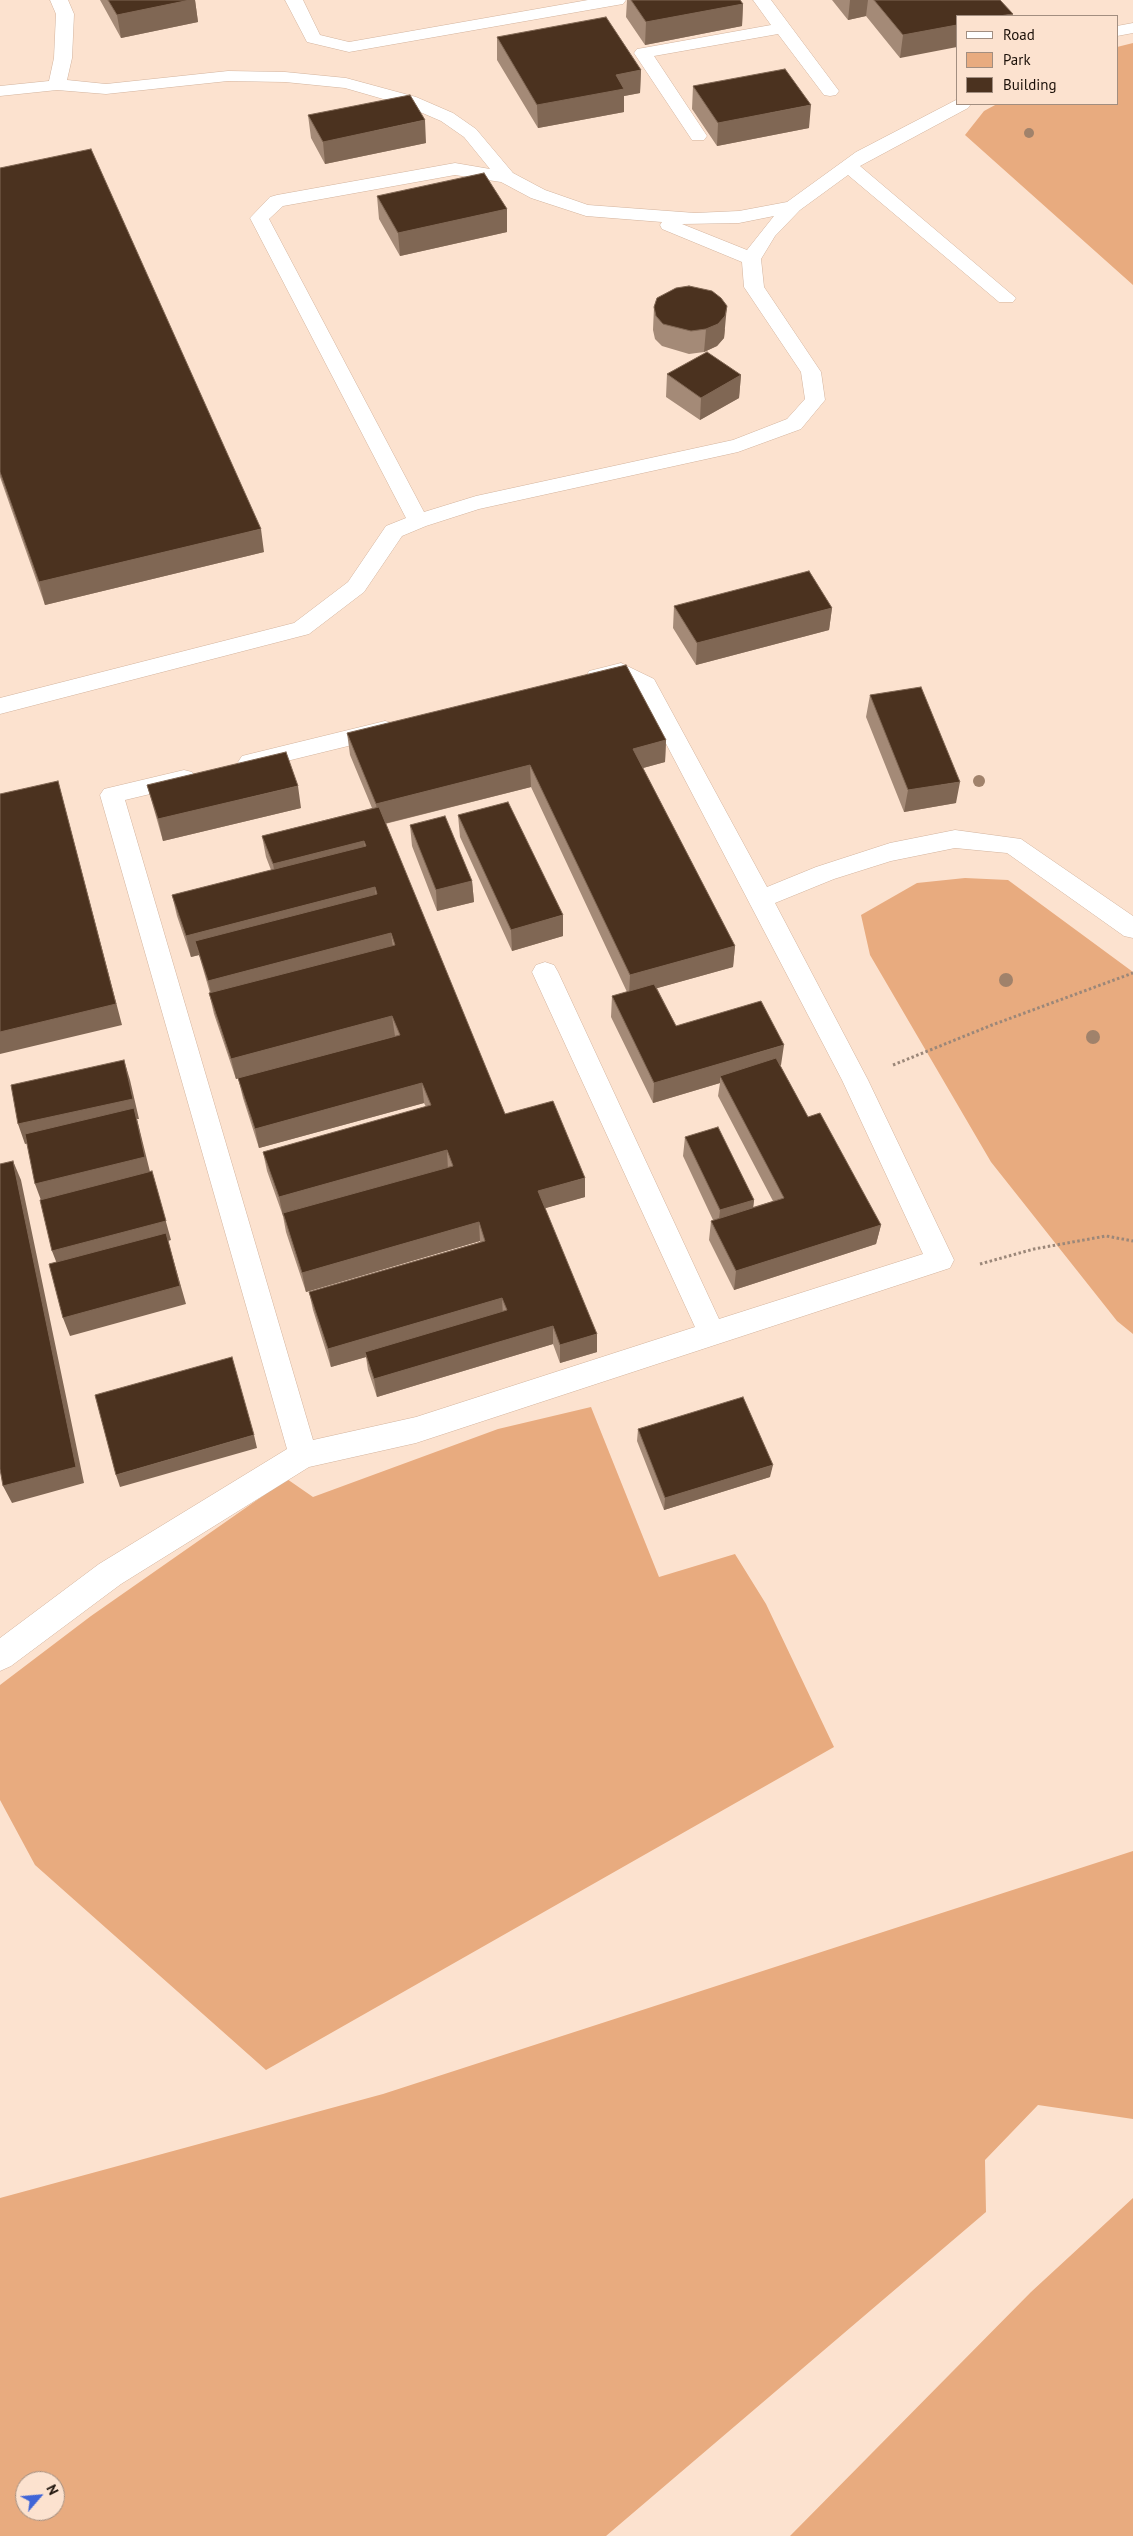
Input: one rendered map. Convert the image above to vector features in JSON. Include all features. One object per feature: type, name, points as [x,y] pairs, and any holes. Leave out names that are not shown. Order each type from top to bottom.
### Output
[{"type":"lane","points":[[57,85],[62,58],[66,14],[59,0]]},
{"type":"lane","points":[[294,0],[313,38],[349,47],[617,0]]},
{"type":"lane","points":[[762,0],[830,91]]},
{"type":"lane","points":[[698,136],[644,53],[782,28]]},
{"type":"lane","points":[[1118,31],[1133,28]]},
{"type":"lane","points":[[0,91],[57,85],[106,88],[228,76],[285,77],[346,83],[410,101],[447,117],[470,134],[506,177]]},
{"type":"lane","points":[[0,706],[301,629],[356,587],[394,531],[418,521],[476,504],[738,445],[794,424],[815,400],[811,372],[754,287],[751,259],[768,233],[793,206],[862,156],[960,105]]},
{"type":"lane","points":[[849,166],[1006,298]]},
{"type":"lane","points":[[418,521],[259,218],[277,201],[455,169],[506,177],[538,194],[586,210],[695,219],[739,217],[793,206]]},
{"type":"lane","points":[[644,216],[693,233],[751,259]]},
{"type":"lane","points":[[0,1656],[110,1574],[303,1455],[416,1430],[940,1260],[855,1080],[761,899],[646,685],[621,671],[573,683]]},
{"type":"lane","points":[[303,1455],[112,795],[410,723]]},
{"type":"lane","points":[[761,899],[825,873],[890,852],[954,839],[1013,845],[1133,929]]},
{"type":"lane","points":[[545,972],[712,1334]]},
{"type":"path","points":[[855,1080],[992,1025],[1133,973]]},
{"type":"path","points":[[940,1260],[976,1266],[1034,1249],[1106,1236],[1133,1241]]},
{"type":"green space","points":[[1133,43],[1133,285],[965,135],[984,111],[995,105],[1118,105],[1118,47]]},
{"type":"green space","points":[[965,878],[1008,880],[1133,972],[1133,1334],[1117,1321],[991,1162],[870,955],[861,915],[917,883]]},
{"type":"green space","points":[[591,1407],[659,1577],[735,1554],[766,1604],[834,1747],[266,2070],[35,1865],[0,1800],[0,1685],[91,1616],[287,1479],[313,1497],[498,1429]]},
{"type":"green space","points":[[1133,1851],[1133,2119],[1038,2105],[985,2160],[986,2212],[606,2536],[0,2536],[0,2198],[383,2094]]},
{"type":"green space","points":[[1133,2198],[1133,2536],[790,2536],[1031,2292]]},
{"type":"building","points":[[108,0],[190,0],[117,15]]},
{"type":"building","points":[[631,0],[740,0],[743,4],[646,22]]},
{"type":"building","points":[[874,0],[1000,0],[1013,14],[956,15],[956,25],[903,35]]},
{"type":"building","points":[[606,17],[641,70],[616,75],[624,89],[537,105],[497,37]]},
{"type":"building","points":[[785,69],[811,105],[718,123],[693,86]]},
{"type":"building","points":[[410,95],[425,120],[323,142],[308,115]]},
{"type":"building","points":[[91,149],[261,529],[39,582],[0,472],[0,168]]},
{"type":"building","points":[[484,173],[507,209],[398,233],[377,196]]},
{"type":"building","points":[[689,286],[712,291],[721,298],[727,306],[725,316],[718,324],[706,329],[691,331],[663,324],[656,316],[654,307],[657,298],[676,288]]},
{"type":"building","points":[[707,352],[741,375],[701,398],[667,374]]},
{"type":"building","points":[[809,571],[832,608],[697,643],[674,606]]},
{"type":"building","points":[[626,665],[666,740],[633,749],[735,946],[630,975],[530,765],[376,804],[347,733]]},
{"type":"building","points":[[921,687],[960,782],[908,790],[870,695]]},
{"type":"building","points":[[286,752],[298,786],[158,819],[147,785]]},
{"type":"building","points":[[58,781],[116,1004],[0,1032],[0,794]]},
{"type":"building","points":[[508,802],[563,915],[511,930],[458,815]]},
{"type":"building","points":[[379,807],[505,1114],[553,1101],[585,1178],[538,1191],[597,1334],[560,1345],[553,1326],[374,1379],[365,1352],[507,1310],[502,1298],[328,1349],[309,1292],[485,1241],[479,1222],[302,1273],[283,1213],[453,1166],[447,1150],[279,1197],[263,1152],[431,1105],[422,1083],[255,1129],[238,1078],[400,1035],[392,1016],[231,1059],[209,993],[395,945],[391,933],[208,981],[195,941],[377,894],[375,887],[186,936],[172,895],[366,846],[364,841],[273,864],[262,836]]},
{"type":"building","points":[[445,816],[472,881],[436,890],[410,825]]},
{"type":"building","points":[[654,984],[676,1026],[761,1001],[784,1045],[654,1083],[612,996]]},
{"type":"building","points":[[776,1058],[808,1117],[820,1113],[881,1225],[736,1271],[711,1221],[784,1198],[720,1076]]},
{"type":"building","points":[[124,1060],[133,1099],[18,1124],[11,1085]]},
{"type":"building","points":[[134,1108],[145,1157],[35,1184],[25,1134]]},
{"type":"building","points":[[718,1127],[754,1200],[720,1210],[685,1137]]},
{"type":"building","points":[[13,1161],[76,1467],[3,1486],[0,1469],[0,1164]]},
{"type":"building","points":[[152,1171],[166,1221],[52,1251],[40,1200]]},
{"type":"building","points":[[166,1233],[180,1286],[63,1318],[49,1264]]},
{"type":"building","points":[[232,1357],[254,1435],[116,1475],[95,1395]]},
{"type":"building","points":[[743,1397],[773,1465],[665,1498],[638,1429]]}]
